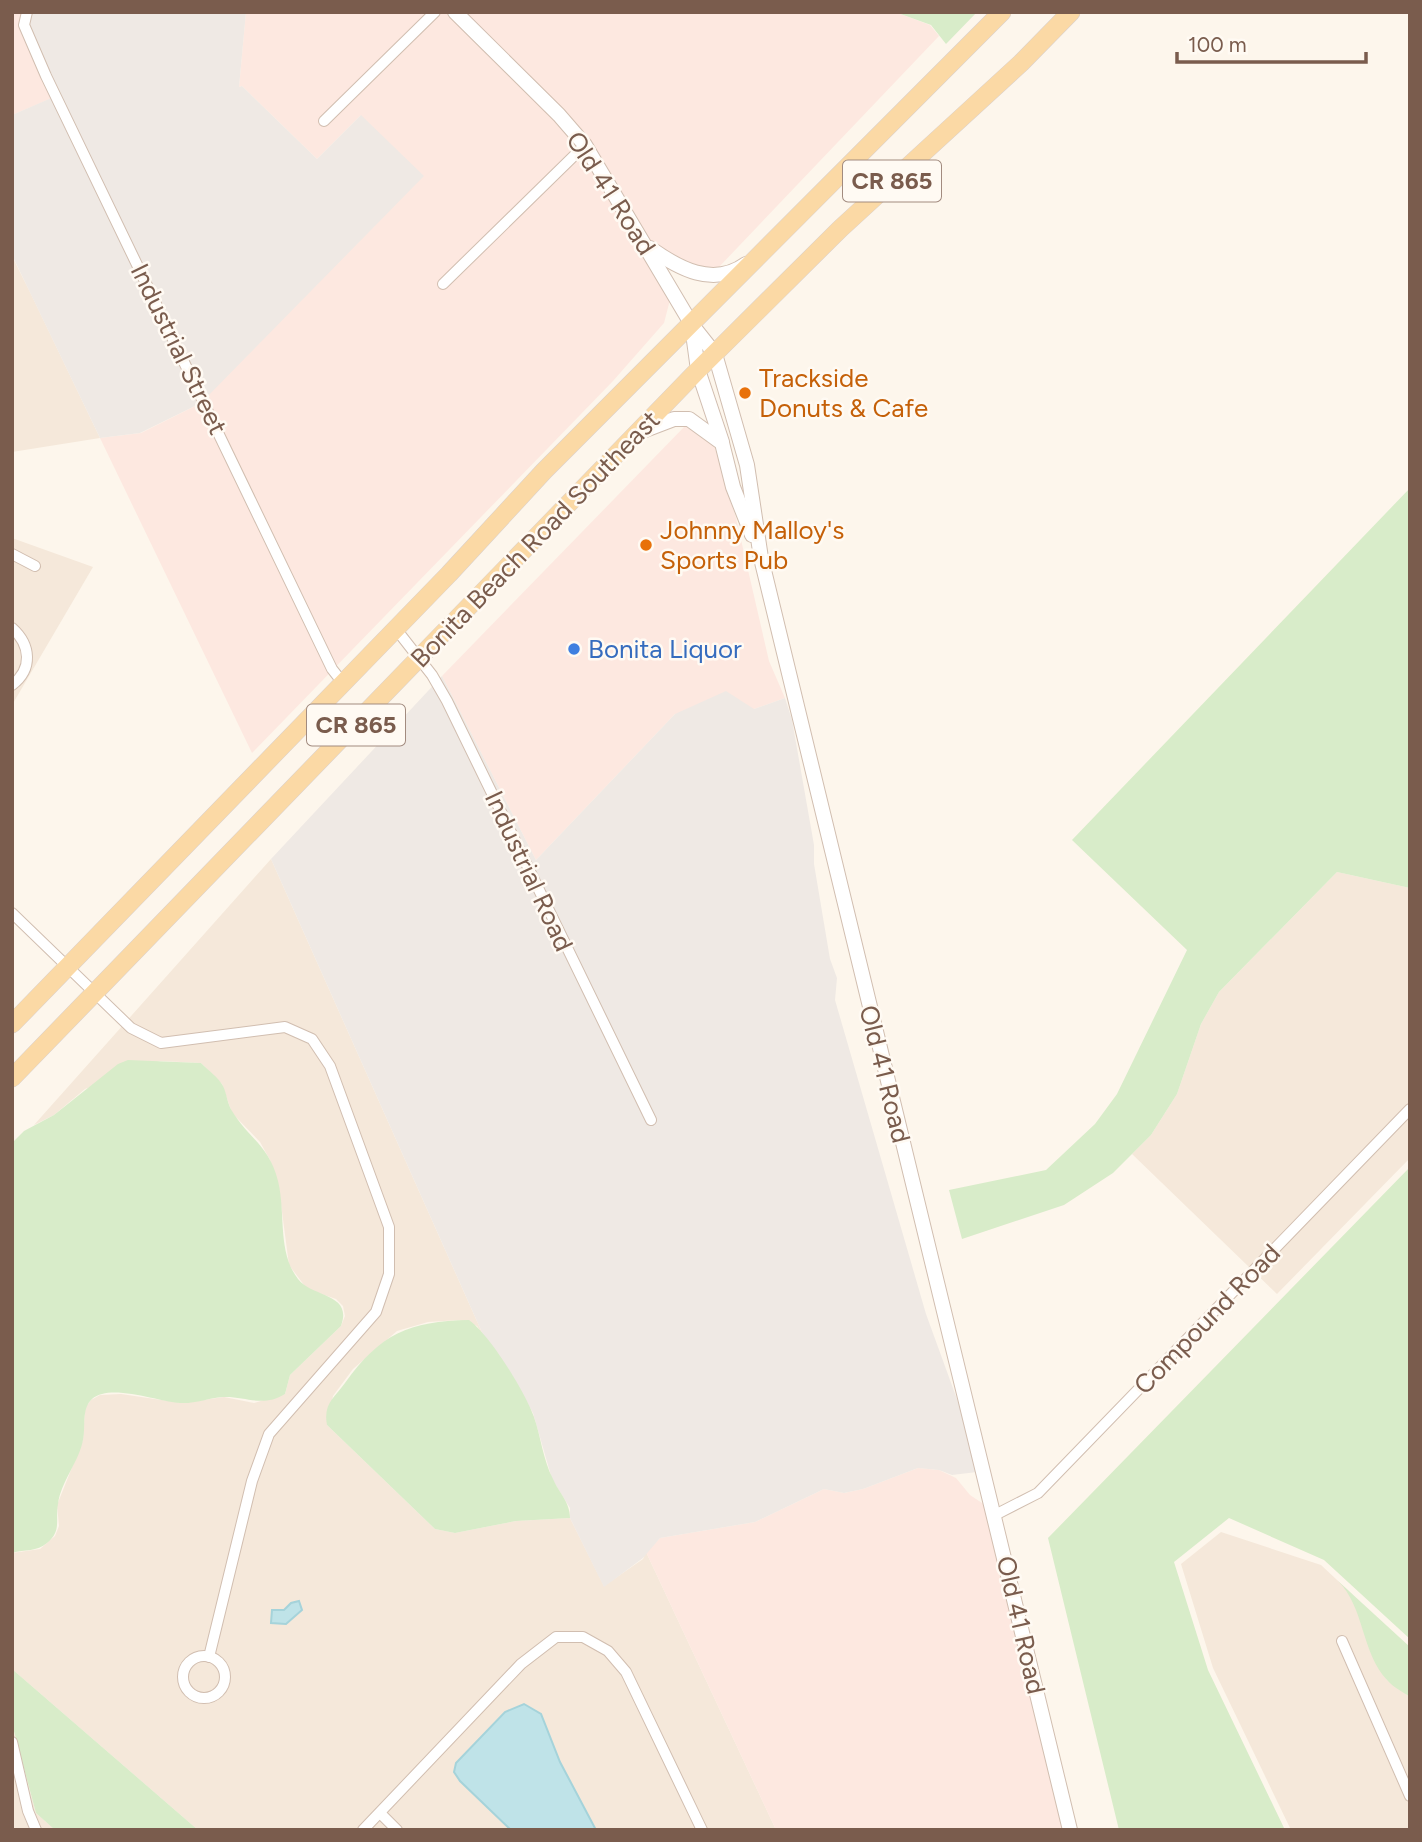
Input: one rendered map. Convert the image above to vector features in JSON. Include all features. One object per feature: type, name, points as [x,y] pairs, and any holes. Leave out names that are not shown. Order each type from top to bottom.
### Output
[{"type":"main road","name":"Bonita Beach Road Southeast","points":[[12,1024],[396,629],[544,471],[1002,12]]},
{"type":"main road","name":"Bonita Beach Road Southeast","points":[[12,1078],[698,370],[839,229],[1021,63],[1071,12]]},
{"type":"street","name":"Industrial Street","points":[[27,12],[24,25],[46,76],[332,669],[343,683]]},
{"type":"street","points":[[324,121],[435,12]]},
{"type":"street","name":"Old 41 Road","points":[[455,12],[585,145],[692,325],[715,354],[747,465],[761,558],[1070,1830]]},
{"type":"street","points":[[443,284],[585,145]]},
{"type":"street","points":[[645,245],[672,264],[691,272],[712,275],[740,268],[770,247]]},
{"type":"street","name":"Old 41 Road","points":[[692,325],[698,370],[733,486],[761,558]]},
{"type":"street","points":[[639,432],[674,419],[690,419],[722,443]]},
{"type":"street","points":[[12,554],[35,566]]},
{"type":"street","points":[[12,628],[23,640],[28,657],[24,673],[12,685]]},
{"type":"street","name":"Industrial Road","points":[[396,629],[420,659],[457,722],[652,1120]]},
{"type":"street","points":[[12,913],[131,1028],[161,1043],[285,1027],[312,1039],[330,1066],[389,1227],[389,1274],[376,1312],[269,1434],[252,1481],[209,1657]]},
{"type":"street","name":"Compound Road","points":[[995,1515],[1038,1493],[1410,1109]]},
{"type":"street","points":[[363,1830],[521,1664],[556,1637],[583,1637],[608,1651],[626,1672],[702,1830]]},
{"type":"street","points":[[1342,1641],[1410,1796]]},
{"type":"street","points":[[12,1742],[28,1811],[36,1830]]},
{"type":"street","points":[[380,1812],[397,1830]]},
{"type":"shaded area","points":[[12,12],[23,12],[57,96],[12,115]]},
{"type":"shaded area","points":[[23,12],[246,12],[239,87],[242,86],[317,159],[361,115],[424,176],[201,403],[140,433],[100,438],[12,255],[12,115],[56,96]]},
{"type":"shaded area","points":[[246,12],[446,12],[555,120],[579,149],[670,300],[664,323],[613,381],[252,753],[100,438],[141,433],[201,403],[361,115],[317,159],[242,86],[239,87]]},
{"type":"shaded area","points":[[465,12],[895,12],[930,25],[939,36],[719,267],[712,268],[692,265],[675,258],[650,240],[590,141],[564,111]]},
{"type":"shaded area","points":[[12,256],[30,292],[100,438],[12,452]]},
{"type":"shaded area","points":[[685,426],[714,445],[736,518],[769,661],[785,698],[754,709],[675,714],[536,860],[442,676]]},
{"type":"shaded area","points":[[12,538],[93,567],[12,705]]},
{"type":"shaded area","points":[[442,676],[536,860],[675,714],[726,691],[754,709],[785,698],[792,720],[814,845],[814,864],[830,959],[837,978],[835,1000],[926,1314],[962,1413],[977,1472],[952,1475],[939,1470],[918,1468],[863,1489],[844,1493],[824,1489],[755,1522],[660,1538],[643,1558],[604,1587],[570,1518],[570,1508],[552,1479],[533,1413],[512,1375],[484,1337],[271,859]]},
{"type":"shaded area","points":[[271,859],[484,1337],[477,1326],[459,1320],[428,1322],[397,1331],[353,1369],[333,1396],[327,1425],[435,1529],[455,1533],[516,1521],[570,1518],[604,1586],[643,1559],[646,1552],[776,1830],[596,1830],[560,1762],[541,1714],[460,1781],[511,1830],[198,1830],[12,1669],[12,1553],[40,1549],[55,1536],[59,1526],[57,1505],[83,1440],[85,1408],[91,1400],[100,1395],[121,1394],[182,1403],[224,1397],[254,1403],[285,1394],[290,1375],[341,1326],[345,1316],[343,1306],[336,1299],[307,1289],[289,1265],[279,1189],[270,1160],[260,1142],[232,1113],[222,1084],[201,1063],[160,1061],[85,1089],[54,1115],[34,1125]]},
{"type":"shaded area","points":[[1337,872],[1410,888],[1410,1158],[1277,1294],[1132,1154],[1151,1135],[1177,1094],[1201,1024],[1219,992]]},
{"type":"shaded area","points":[[918,1468],[939,1470],[956,1478],[970,1495],[985,1505],[1063,1830],[776,1830],[646,1552],[660,1538],[755,1522],[824,1489],[844,1493],[863,1489]]},
{"type":"shaded area","points":[[1221,1532],[1321,1565],[1352,1594],[1372,1654],[1387,1680],[1410,1697],[1410,1830],[1291,1830],[1213,1668],[1181,1564]]},
{"type":"shaded area","points":[[12,1725],[36,1813],[55,1830],[12,1830]]},
{"type":"green space","points":[[895,12],[977,12],[946,44],[931,25]]},
{"type":"green space","points":[[1410,488],[1410,888],[1337,872],[1219,992],[1201,1024],[1177,1094],[1151,1135],[1113,1173],[1064,1205],[962,1239],[949,1190],[1046,1170],[1095,1124],[1117,1094],[1187,950],[1072,840]]},
{"type":"green space","points":[[128,1060],[201,1063],[219,1080],[238,1121],[264,1150],[274,1169],[291,1268],[305,1285],[337,1302],[343,1315],[341,1326],[290,1375],[285,1394],[277,1398],[261,1401],[223,1397],[180,1403],[111,1393],[92,1399],[85,1413],[81,1448],[60,1496],[55,1534],[39,1548],[12,1553],[12,1143],[24,1131],[54,1115],[118,1064]]},
{"type":"green space","points":[[1410,1167],[1410,1639],[1324,1560],[1229,1518],[1174,1562],[1208,1670],[1285,1830],[1119,1830],[1048,1538]]},
{"type":"green space","points":[[469,1320],[487,1338],[523,1393],[534,1417],[550,1472],[566,1502],[570,1518],[516,1521],[455,1533],[435,1529],[327,1425],[330,1402],[358,1366],[384,1342],[413,1327]]},
{"type":"green space","points":[[1338,1581],[1410,1647],[1410,1697],[1389,1683],[1379,1669],[1353,1604]]},
{"type":"green space","points":[[12,1669],[198,1830],[55,1830],[36,1813],[12,1724]]},
{"type":"water","points":[[299,1601],[302,1610],[286,1624],[271,1623],[272,1610],[284,1610],[291,1603]]},
{"type":"water","points":[[524,1704],[541,1714],[560,1762],[596,1830],[511,1830],[454,1772],[456,1763],[505,1712]]},
{"type":"place","name":"Trackside Donuts & Cafe","points":[[745,393]]},
{"type":"place","name":"Johnny Malloy's Sports Pub","points":[[646,545]]},
{"type":"place","name":"Bonita Liquor","points":[[574,649]]}]
